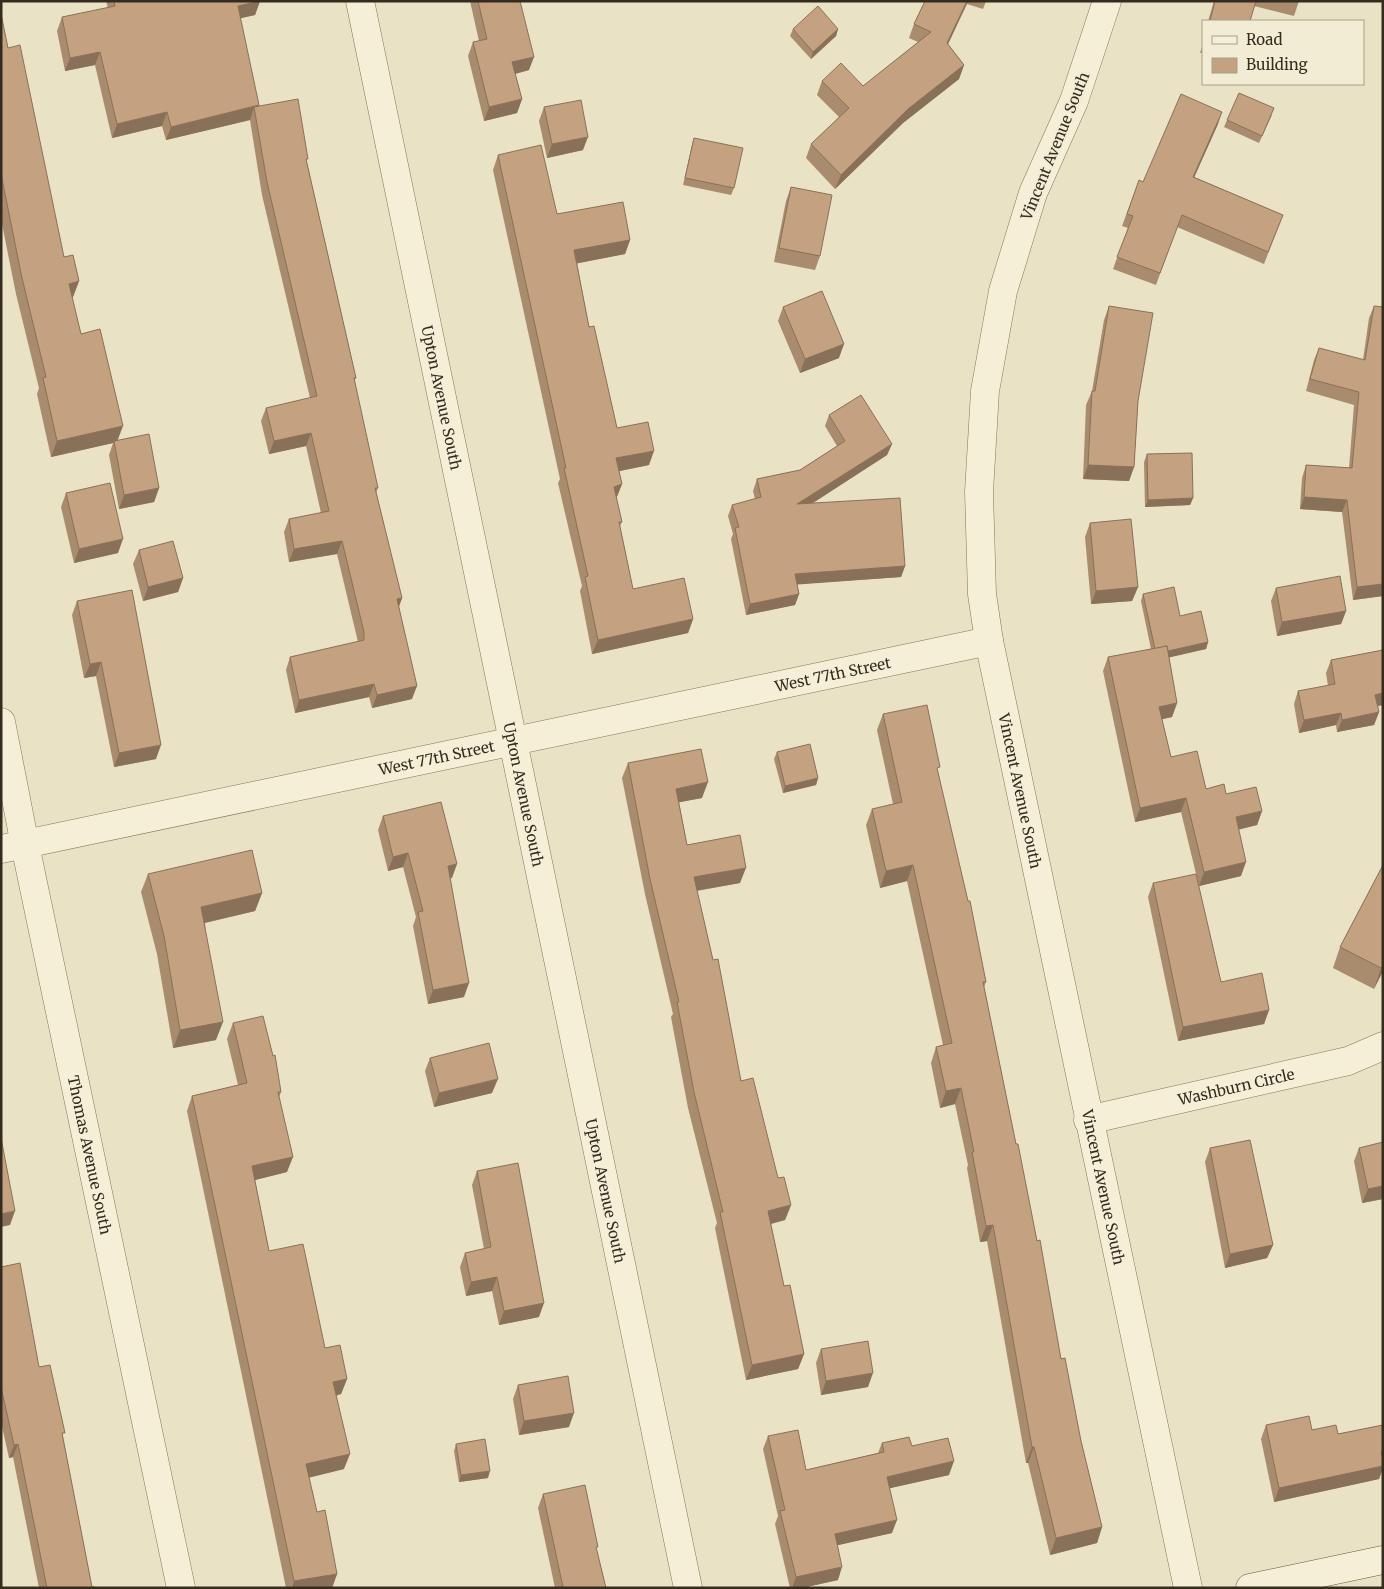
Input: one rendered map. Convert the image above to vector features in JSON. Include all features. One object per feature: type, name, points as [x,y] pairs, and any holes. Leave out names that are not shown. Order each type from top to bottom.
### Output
[{"type":"street","name":"Upton Avenue South","points":[[360,1],[688,1588]]},
{"type":"street","name":"Vincent Avenue South","points":[[1108,1],[1074,101],[1034,193],[1003,291],[985,391],[979,492],[982,594],[989,641],[1088,1120],[1188,1588]]},
{"type":"street","name":"West 77th Street","points":[[13,847],[989,641]]},
{"type":"street","name":"Thomas Avenue South","points":[[1,722],[13,847],[181,1588]]},
{"type":"street","name":"Washburn Circle","points":[[1088,1120],[1348,1061],[1383,1046]]},
{"type":"street","points":[[1250,1588],[1383,1560]]},
{"type":"building","points":[[114,1],[260,1],[238,6],[259,105],[171,127],[167,112],[117,124],[100,52],[70,58],[62,17],[115,6]]},
{"type":"building","points":[[478,1],[520,1],[534,57],[512,62],[522,99],[489,107],[473,42],[487,39]]},
{"type":"building","points":[[925,1],[967,1],[947,43],[964,65],[908,109],[841,175],[811,144],[849,108],[822,81],[841,63],[863,86],[931,32],[914,24]]},
{"type":"building","points":[[1215,1],[1256,1],[1250,20],[1210,20]]},
{"type":"building","points":[[818,6],[838,29],[813,52],[793,29]]},
{"type":"building","points":[[1,14],[8,48],[20,45],[64,257],[73,255],[79,281],[69,284],[81,334],[100,329],[123,426],[57,441],[43,378],[46,377],[22,278],[1,174]]},
{"type":"building","points":[[1239,93],[1274,108],[1262,136],[1227,120]]},
{"type":"building","points":[[1181,94],[1222,112],[1193,177],[1283,215],[1268,252],[1182,215],[1160,273],[1117,257],[1133,216],[1127,214],[1139,180],[1143,182]]},
{"type":"building","points":[[298,99],[308,159],[306,159],[356,378],[354,378],[378,488],[375,488],[402,598],[397,599],[417,686],[377,695],[374,684],[299,700],[290,657],[364,640],[364,632],[342,541],[294,549],[289,519],[329,511],[311,433],[274,441],[266,408],[317,396],[267,182],[254,107]]},
{"type":"building","points":[[581,100],[588,137],[552,144],[544,107]]},
{"type":"building","points":[[694,138],[743,148],[734,188],[685,178]]},
{"type":"building","points":[[541,145],[557,214],[623,202],[630,240],[574,250],[589,327],[594,326],[617,428],[648,422],[654,451],[616,458],[622,484],[614,487],[622,522],[619,522],[633,589],[684,578],[693,619],[598,640],[585,577],[588,576],[564,468],[566,468],[498,155]]},
{"type":"building","points":[[791,187],[832,195],[820,256],[779,248]]},
{"type":"building","points":[[822,291],[844,344],[805,359],[783,307]]},
{"type":"building","points":[[1109,306],[1153,313],[1138,401],[1134,467],[1088,465],[1092,391],[1095,391]]},
{"type":"building","points":[[1374,306],[1383,307],[1383,584],[1357,587],[1347,500],[1304,497],[1306,465],[1352,468],[1359,392],[1310,379],[1319,348],[1365,360]]},
{"type":"building","points":[[861,395],[892,444],[797,504],[900,498],[905,566],[795,574],[799,594],[750,604],[735,528],[739,527],[732,505],[761,497],[757,479],[800,470],[845,441],[829,415]]},
{"type":"building","points":[[149,434],[159,488],[124,495],[114,441]]},
{"type":"building","points":[[1192,453],[1193,498],[1148,500],[1147,454]]},
{"type":"building","points":[[110,483],[123,539],[79,549],[66,493]]},
{"type":"building","points":[[1131,519],[1138,587],[1096,591],[1090,523]]},
{"type":"building","points":[[173,541],[183,578],[148,587],[139,550]]},
{"type":"building","points":[[1340,576],[1346,611],[1282,622],[1276,588]]},
{"type":"building","points":[[1174,587],[1180,616],[1201,611],[1208,642],[1168,651],[1167,646],[1155,649],[1143,594]]},
{"type":"building","points":[[132,590],[161,745],[119,753],[101,662],[90,664],[77,601]]},
{"type":"building","points":[[1167,646],[1177,703],[1159,707],[1171,757],[1197,751],[1206,789],[1224,784],[1226,794],[1256,787],[1262,811],[1236,817],[1246,862],[1204,872],[1186,798],[1140,808],[1108,657]]},
{"type":"building","points":[[1383,650],[1383,693],[1375,695],[1379,712],[1342,720],[1341,713],[1304,720],[1298,691],[1335,684],[1331,660]]},
{"type":"building","points":[[927,705],[940,767],[937,768],[968,901],[970,901],[986,982],[983,982],[1016,1144],[1018,1144],[1037,1241],[1040,1240],[1061,1359],[1065,1358],[1081,1441],[1102,1527],[1056,1538],[1034,1447],[1032,1447],[993,1225],[986,1226],[961,1088],[946,1091],[936,1047],[952,1043],[913,865],[886,871],[872,809],[902,802],[883,714]]},
{"type":"building","points":[[810,744],[818,778],[785,786],[777,752]]},
{"type":"building","points":[[701,749],[708,782],[676,789],[687,845],[740,835],[746,868],[694,877],[713,960],[718,959],[741,1081],[753,1078],[778,1178],[784,1177],[791,1205],[768,1211],[784,1286],[790,1285],[804,1354],[752,1365],[720,1212],[723,1212],[694,1092],[677,1002],[679,1002],[650,879],[628,763]]},
{"type":"building","points":[[441,802],[457,864],[448,866],[469,983],[433,990],[418,912],[423,911],[408,853],[393,857],[383,816]]},
{"type":"building","points":[[252,850],[262,893],[201,907],[223,1022],[180,1030],[164,936],[148,874]]},
{"type":"building","points":[[1383,865],[1383,965],[1381,968],[1340,947]]},
{"type":"building","points":[[1196,874],[1221,982],[1262,973],[1269,1010],[1183,1027],[1153,883]]},
{"type":"building","points":[[263,1016],[273,1056],[275,1055],[281,1092],[278,1092],[293,1157],[252,1166],[269,1251],[303,1244],[325,1348],[340,1345],[347,1379],[333,1382],[350,1454],[306,1464],[317,1512],[325,1510],[337,1574],[294,1581],[192,1096],[247,1083],[233,1023]]},
{"type":"building","points":[[489,1043],[498,1079],[439,1093],[430,1058]]},
{"type":"building","points":[[1,1138],[15,1211],[1,1214]]},
{"type":"building","points":[[1250,1140],[1273,1245],[1230,1254],[1210,1148]]},
{"type":"building","points":[[1383,1142],[1383,1186],[1368,1189],[1359,1148]]},
{"type":"building","points":[[518,1163],[544,1303],[504,1311],[497,1277],[471,1282],[465,1253],[491,1247],[477,1171]]},
{"type":"building","points":[[20,1263],[39,1367],[50,1365],[65,1433],[62,1433],[92,1587],[95,1588],[47,1588],[18,1444],[14,1445],[1,1387],[1,1267]]},
{"type":"building","points":[[868,1341],[873,1373],[826,1381],[821,1349]]},
{"type":"building","points":[[568,1376],[574,1413],[524,1421],[518,1385]]},
{"type":"building","points":[[1309,1416],[1312,1430],[1336,1425],[1338,1434],[1383,1425],[1383,1451],[1381,1452],[1383,1466],[1279,1488],[1266,1425]]},
{"type":"building","points":[[798,1430],[806,1470],[884,1452],[882,1443],[909,1437],[912,1446],[948,1438],[954,1461],[887,1477],[897,1520],[835,1534],[842,1567],[796,1577],[780,1511],[785,1510],[768,1436]]},
{"type":"building","points":[[485,1439],[490,1471],[461,1475],[456,1444]]},
{"type":"building","points":[[585,1485],[598,1547],[596,1547],[606,1588],[561,1588],[563,1587],[543,1494]]}]
